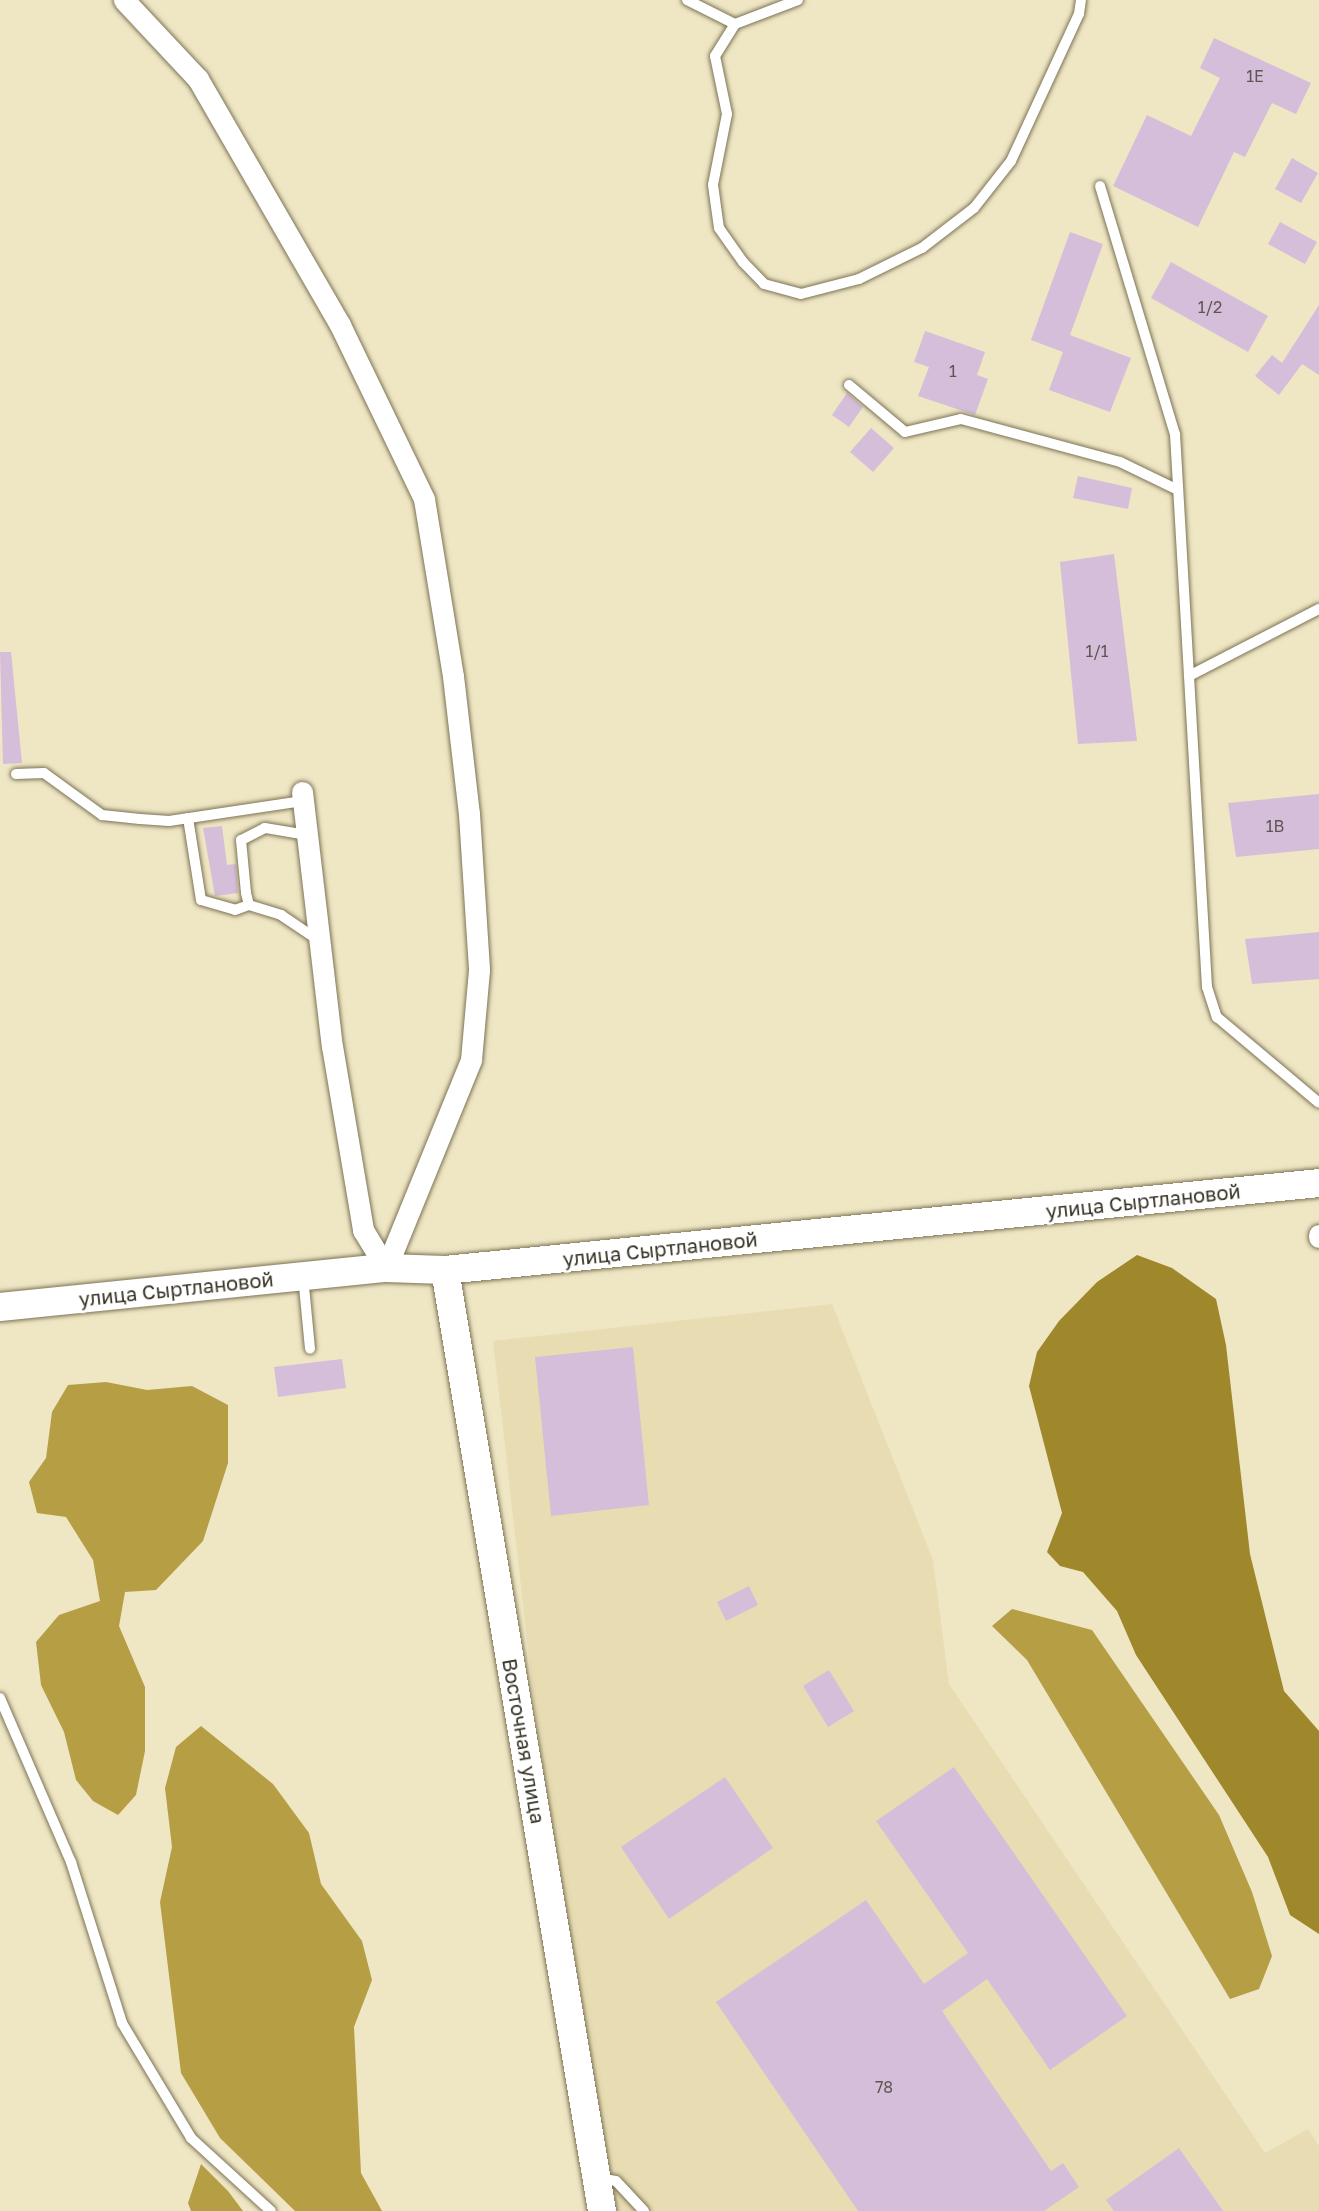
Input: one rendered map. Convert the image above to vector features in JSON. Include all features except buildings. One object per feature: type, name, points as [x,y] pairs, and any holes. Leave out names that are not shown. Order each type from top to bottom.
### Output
[{"type":"street","points":[[124,0],[198,79],[340,325],[424,499],[455,688],[469,814],[479,970],[471,1060],[386,1268]]},
{"type":"street","points":[[302,797],[332,1046],[363,1230],[386,1268]]},
{"type":"street","name":"улица Сыртлановой","points":[[0,1307],[386,1268],[445,1270],[1319,1184]]},
{"type":"street","name":"Восточная улица","points":[[445,1270],[602,2211]]},
{"type":"lane","points":[[687,0],[735,24]]},
{"type":"lane","points":[[798,0],[735,24],[715,56],[727,114],[713,185],[719,228],[764,284],[801,294],[859,279],[922,248],[974,208],[1020,143],[1079,14],[1081,0]]},
{"type":"lane","points":[[1100,186],[1175,434],[1207,987],[1217,1017],[1319,1103]]},
{"type":"lane","points":[[849,385],[905,432],[961,419],[1120,462],[1178,490]]},
{"type":"lane","points":[[1189,676],[1319,609]]},
{"type":"lane","points":[[16,774],[44,773],[102,815],[169,821],[302,797]]},
{"type":"lane","points":[[188,818],[201,900],[235,910],[249,905],[281,915],[319,940]]},
{"type":"lane","points":[[249,905],[241,840],[265,828],[307,835]]},
{"type":"lane","points":[[303,1276],[310,1349]]},
{"type":"lane","points":[[0,1698],[71,1862],[122,2023],[191,2138],[271,2211]]},
{"type":"lane","points":[[598,2178],[616,2181],[644,2211]]},
{"type":"shaded area","points":[[1137,1255],[1172,1268],[1216,1299],[1226,1345],[1250,1554],[1284,1691],[1319,1731],[1319,1934],[1290,1915],[1268,1857],[1136,1655],[1117,1611],[1083,1572],[1060,1566],[1047,1552],[1062,1513],[1029,1386],[1037,1352],[1059,1321],[1097,1282]]},
{"type":"shaded area","points":[[832,1304],[933,1560],[949,1684],[1265,2153],[1308,2129],[1319,2146],[1319,2211],[616,2211],[543,1779],[493,1341]]},
{"type":"shaded area","points":[[106,1382],[147,1390],[192,1386],[228,1405],[228,1463],[203,1541],[156,1590],[125,1592],[119,1626],[145,1687],[145,1751],[136,1795],[118,1815],[93,1801],[76,1780],[64,1732],[41,1685],[36,1642],[59,1615],[100,1601],[93,1560],[66,1517],[37,1513],[29,1482],[46,1458],[52,1412],[68,1385]]},
{"type":"shaded area","points":[[1012,1609],[1092,1630],[1219,1815],[1252,1892],[1272,1956],[1259,1989],[1230,1999],[1027,1660],[992,1626]]},
{"type":"shaded area","points":[[201,1726],[273,1784],[309,1833],[321,1884],[362,1941],[372,1980],[354,2027],[361,2173],[382,2211],[295,2211],[220,2138],[181,2073],[160,1902],[172,1847],[165,1788],[176,1747]]},
{"type":"shaded area","points":[[201,2164],[228,2191],[243,2211],[191,2211],[188,2203]]}]
